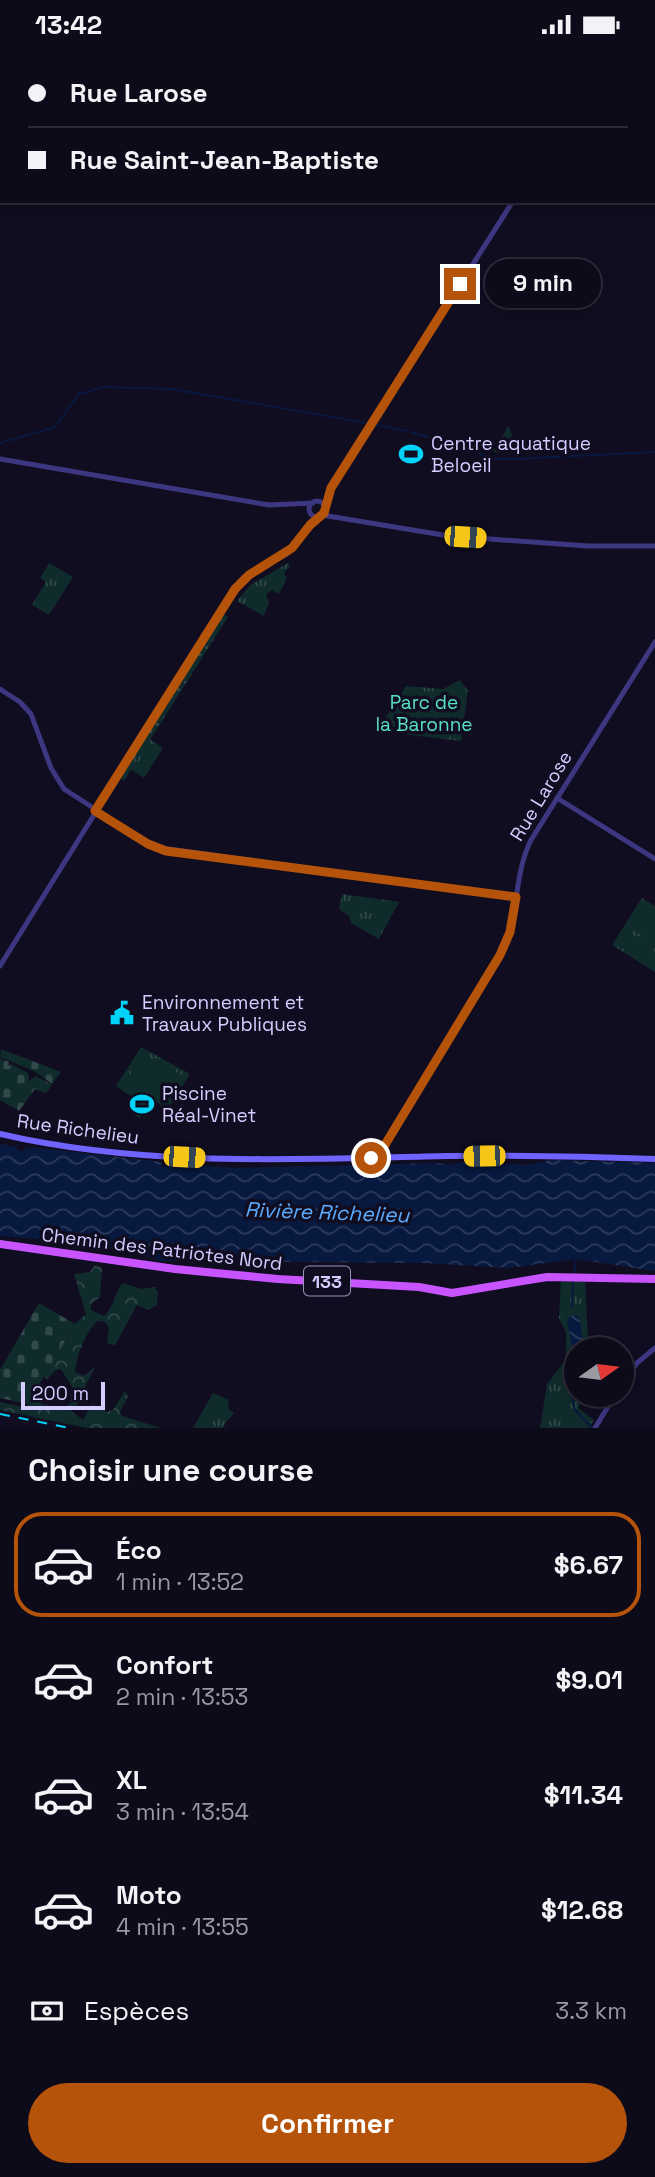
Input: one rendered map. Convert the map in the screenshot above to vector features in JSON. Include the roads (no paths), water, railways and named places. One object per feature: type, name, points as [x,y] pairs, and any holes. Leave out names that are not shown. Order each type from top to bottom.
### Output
[{"type":"main road","name":"Rue Richelieu","points":[[0,1134],[74,1147],[179,1157],[377,1158],[514,1155],[655,1159]]},
{"type":"main road","name":"Chemin des Patriotes Nord","points":[[0,1244],[176,1269],[278,1279],[419,1287],[452,1293],[547,1277],[655,1279]]},
{"type":"street","points":[[0,966],[235,589],[249,575],[286,554],[321,516],[331,488],[512,203]]},
{"type":"street","points":[[0,459],[265,505],[314,502],[340,517]]},
{"type":"street","points":[[305,531],[314,502],[331,488]]},
{"type":"street","points":[[295,505],[321,516],[446,535],[574,545],[655,546]]},
{"type":"street","name":"Rue Larose","points":[[377,1158],[500,955],[510,932],[527,849],[655,642]]},
{"type":"street","points":[[0,688],[30,712],[58,781],[71,795],[148,844],[166,851],[516,897]]},
{"type":"street","points":[[557,798],[655,859]]},
{"type":"street","points":[[634,1362],[655,1346]]},
{"type":"street","points":[[634,1368],[655,1346]]},
{"type":"street","points":[[593,1428],[606,1407]]},
{"type":"water","name":"Rivière Richelieu","points":[[0,1144],[14,1146],[21,1152],[28,1147],[162,1162],[161,1166],[164,1167],[166,1163],[236,1168],[437,1163],[453,1165],[462,1162],[528,1165],[550,1160],[655,1163],[655,1271],[576,1259],[509,1268],[425,1263],[163,1261],[98,1244],[0,1236]]},
{"type":"water","points":[[572,1315],[579,1317],[583,1337],[570,1337],[567,1320]]},
{"type":"waterway","points":[[0,443],[55,427],[79,394],[105,387],[172,389],[367,423]]},
{"type":"waterway","points":[[376,425],[408,431]]},
{"type":"waterway","points":[[411,432],[466,449]]},
{"type":"waterway","points":[[477,453],[493,459],[514,459],[655,452]]},
{"type":"waterway","points":[[574,1275],[576,1260]]},
{"type":"waterway","points":[[572,1307],[573,1281]]},
{"type":"waterway","points":[[574,1407],[592,1428]]},
{"type":"railway","points":[[0,1414],[69,1428]]},
{"type":"place","name":"Centre aquatique Beloeil","points":[[411,454]]},
{"type":"place","name":"Environnement et Travaux Publiques","points":[[122,1013]]},
{"type":"place","name":"Piscine Réal-Vinet","points":[[142,1104]]},
{"type":"park label","name":"Parc de la Baronne","points":[[424,713]]}]
